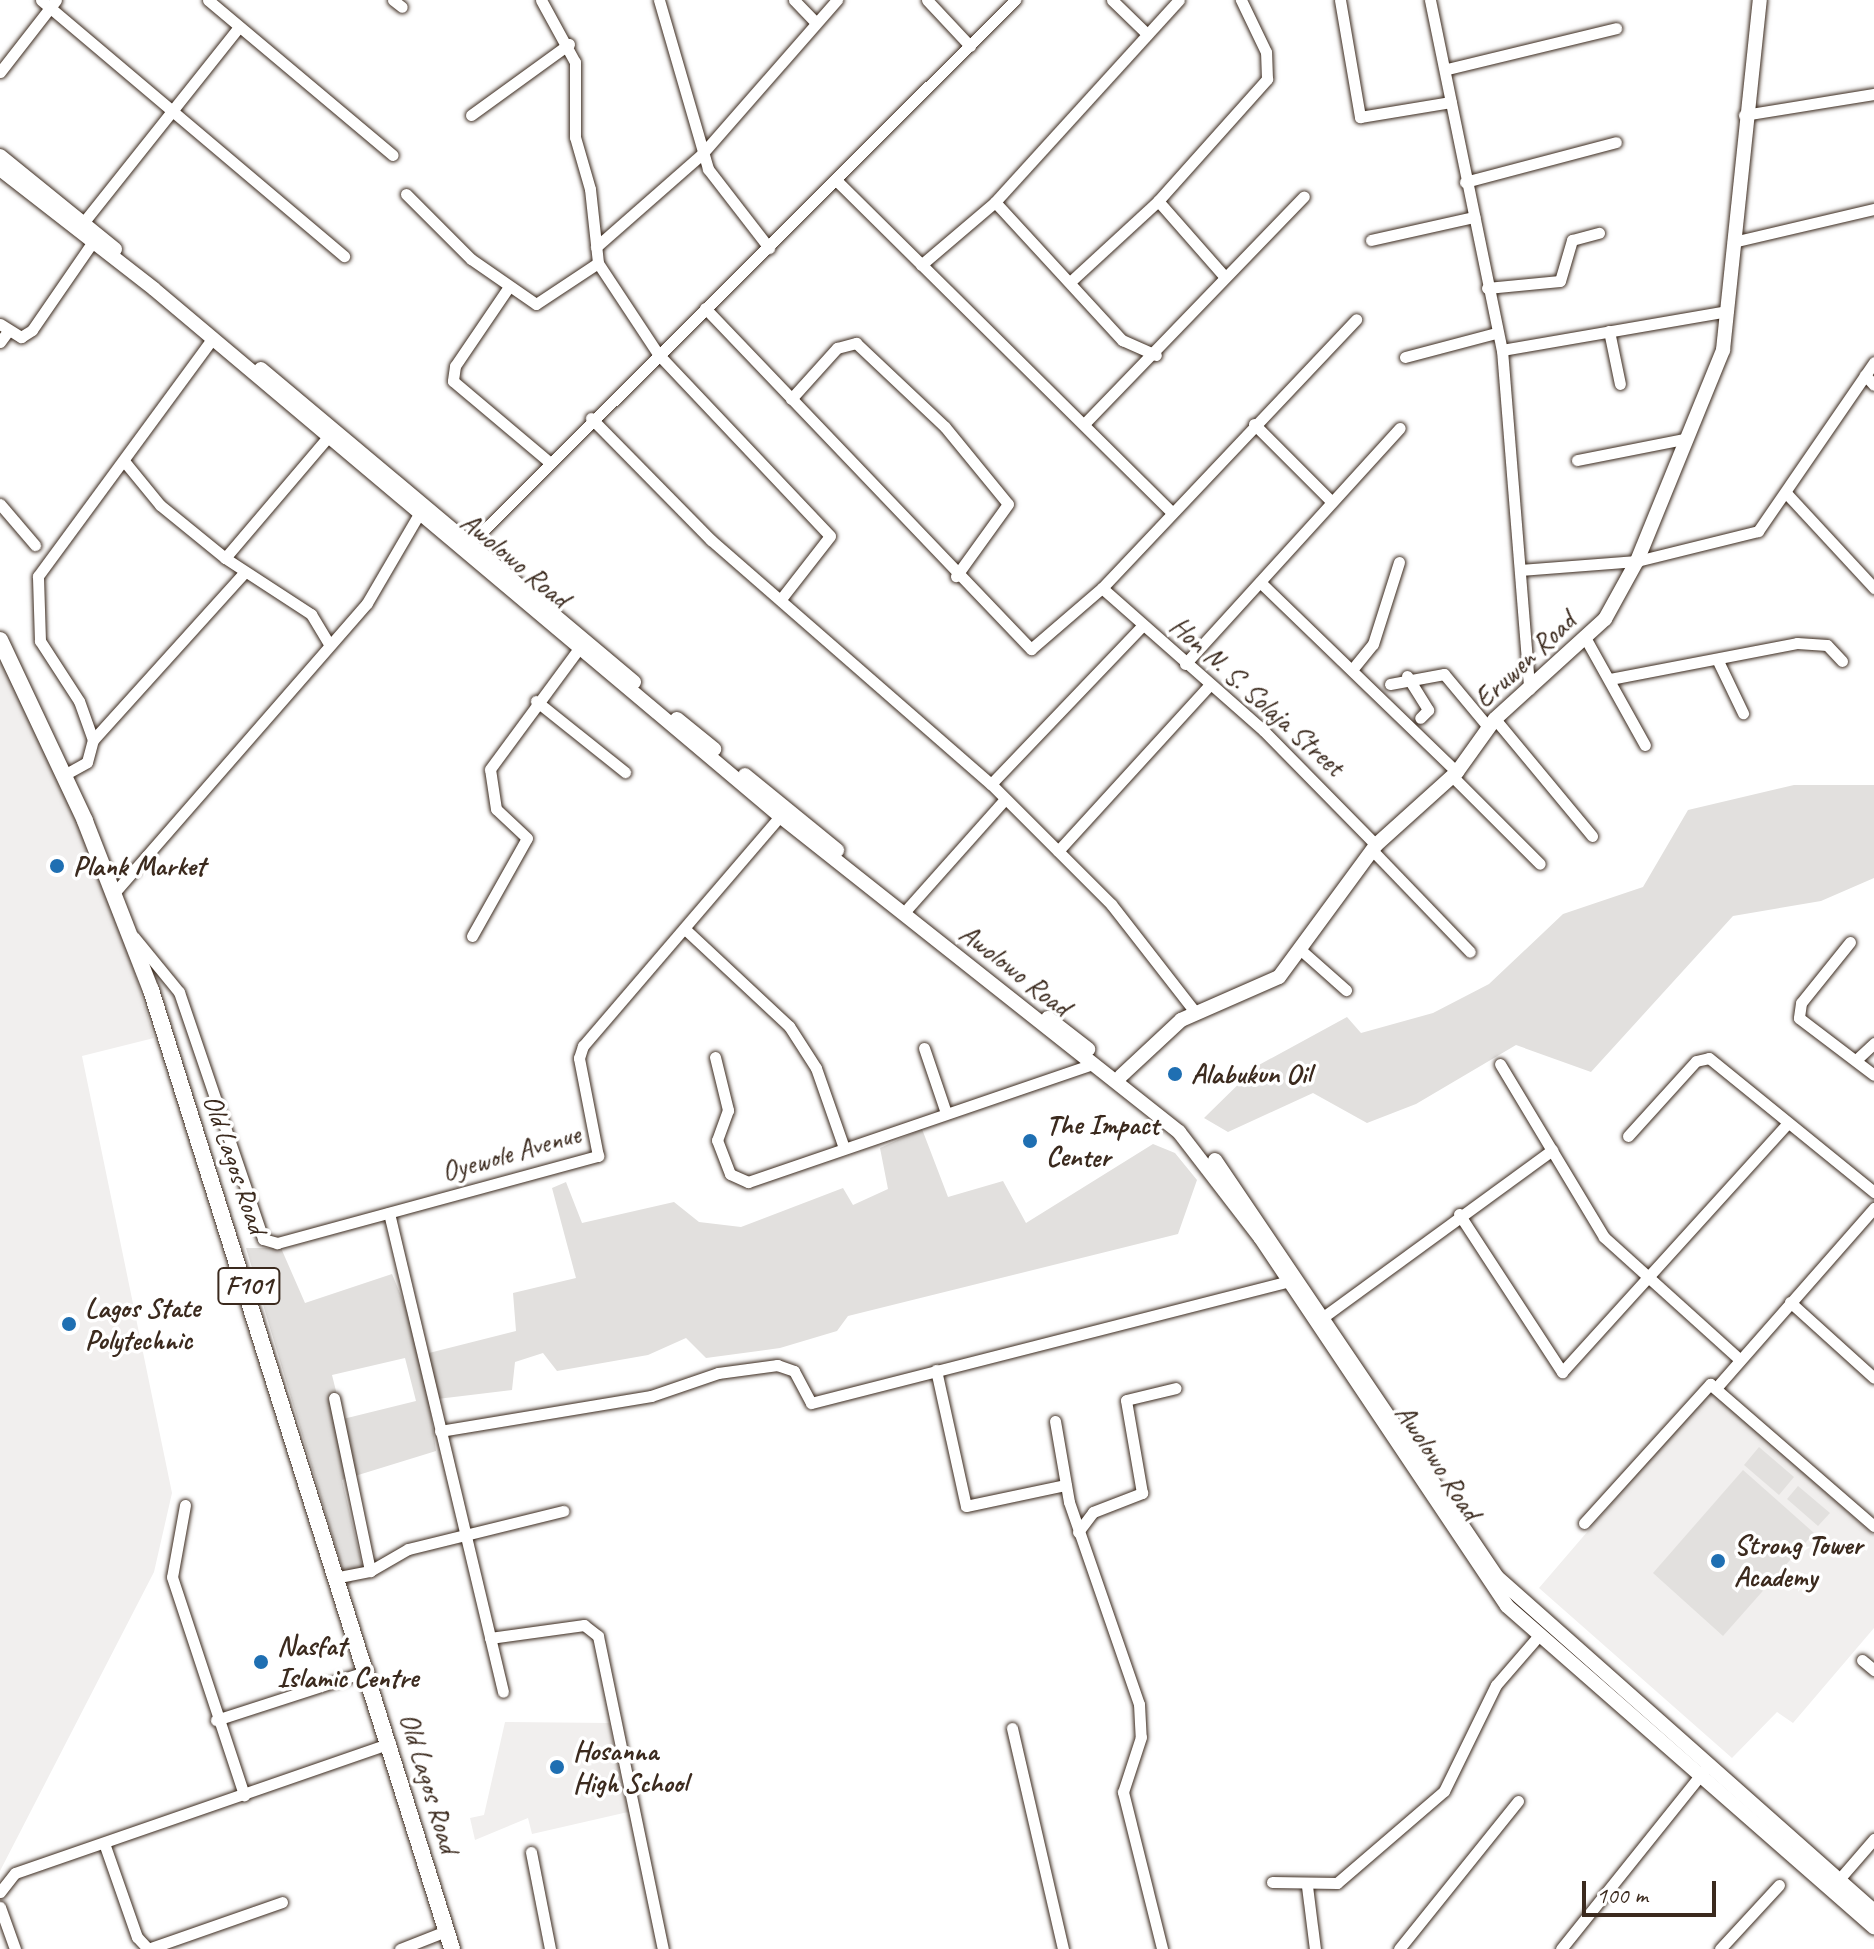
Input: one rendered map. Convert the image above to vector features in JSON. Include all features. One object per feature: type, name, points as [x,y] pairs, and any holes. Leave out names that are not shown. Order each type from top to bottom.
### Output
[{"type":"main road","name":"Eruwen Road","points":[[1121,1076],[1195,1012],[1255,993],[1302,951],[1374,848],[1454,774],[1492,723],[1587,641],[1637,561],[1684,439],[1723,350],[1743,115],[1760,0]]},
{"type":"main road","name":"Awolowo Road","points":[[0,156],[467,546],[908,908],[1121,1076],[1182,1129],[1326,1315],[1497,1577],[1835,1884],[1874,1927]]},
{"type":"main road","name":"Awolowo Road","points":[[0,169],[212,339],[419,514],[467,546],[580,647],[780,816],[1092,1064],[1182,1129]]},
{"type":"main road","name":"Old Lagos Road","points":[[0,640],[64,775],[130,932],[339,1577],[452,1949]]},
{"type":"main road","name":"Awolowo Road","points":[[1193,1141],[1290,1281],[1489,1584],[1540,1634],[1706,1768]]},
{"type":"main road","name":"Awolowo Road","points":[[1835,1884],[1874,1911]]},
{"type":"street","points":[[208,0],[393,155]]},
{"type":"street","points":[[541,0],[569,44],[579,95],[575,137],[598,263],[658,354],[830,536],[781,599]]},
{"type":"street","points":[[659,0],[702,154],[715,184],[769,248]]},
{"type":"street","points":[[794,0],[814,21]]},
{"type":"street","points":[[596,247],[702,154],[814,21],[837,0]]},
{"type":"street","points":[[927,0],[970,46]]},
{"type":"street","points":[[467,546],[591,418],[838,182],[1015,0]]},
{"type":"street","points":[[1112,0],[1147,34]]},
{"type":"street","points":[[921,265],[995,202],[1179,0]]},
{"type":"street","points":[[1070,282],[1158,201],[1267,79],[1266,52],[1241,0]]},
{"type":"street","points":[[1340,0],[1360,117],[1451,102]]},
{"type":"street","points":[[1430,0],[1447,69],[1465,182],[1502,350],[1529,689]]},
{"type":"street","points":[[0,72],[49,3],[344,256]]},
{"type":"street","points":[[83,223],[238,28]]},
{"type":"street","points":[[1447,69],[1616,28]]},
{"type":"street","points":[[471,115],[569,44]]},
{"type":"street","points":[[1743,115],[1874,94]]},
{"type":"street","points":[[1465,182],[1616,142]]},
{"type":"street","points":[[838,182],[1085,423],[1170,511]]},
{"type":"street","points":[[406,194],[508,288],[536,304],[598,263]]},
{"type":"street","points":[[1085,423],[1156,355],[1224,276],[1304,196]]},
{"type":"street","points":[[1158,201],[1224,276]]},
{"type":"street","points":[[995,202],[1129,346],[1139,371]]},
{"type":"street","points":[[1733,242],[1874,209]]},
{"type":"street","points":[[1371,240],[1474,217]]},
{"type":"street","points":[[1487,288],[1560,281],[1572,240],[1599,233]]},
{"type":"street","points":[[0,342],[4,328],[21,337],[32,330],[92,243]]},
{"type":"street","points":[[508,288],[455,366],[453,381],[548,461]]},
{"type":"street","points":[[705,308],[956,576],[1031,649],[1102,588],[1170,511],[1356,319]]},
{"type":"street","points":[[1502,350],[1728,311]]},
{"type":"street","points":[[1609,331],[1620,384]]},
{"type":"street","points":[[1405,357],[1496,333]]},
{"type":"street","points":[[93,740],[79,701],[40,641],[38,576],[47,555],[124,461],[212,339]]},
{"type":"street","points":[[791,399],[837,348],[856,343],[945,427],[1008,504],[956,576]]},
{"type":"street","points":[[1129,346],[1156,355]]},
{"type":"street","points":[[1520,570],[1637,561],[1758,531],[1788,495],[1874,362]]},
{"type":"street","points":[[1865,375],[1874,385]]},
{"type":"street","points":[[591,418],[661,494],[991,784],[1151,950],[1195,1012]]},
{"type":"street","points":[[1254,424],[1332,502]]},
{"type":"street","points":[[1185,664],[1400,428]]},
{"type":"street","points":[[225,558],[327,438]]},
{"type":"street","points":[[1577,460],[1684,439]]},
{"type":"street","points":[[124,461],[160,505],[244,573],[311,614],[329,644]]},
{"type":"street","points":[[1788,495],[1874,588]]},
{"type":"street","points":[[0,504],[35,545]]},
{"type":"street","points":[[115,892],[367,603],[419,514]]},
{"type":"street","points":[[1355,666],[1373,644],[1399,562]]},
{"type":"street","points":[[64,775],[87,762],[93,740],[244,573]]},
{"type":"street","points":[[1260,582],[1355,666],[1540,864]]},
{"type":"street","name":"Hon N. S. Solaja Street","points":[[1102,588],[1208,687],[1264,731],[1470,952]]},
{"type":"street","points":[[991,784],[1143,625]]},
{"type":"street","points":[[1587,641],[1645,745]]},
{"type":"street","points":[[1610,679],[1817,643],[1842,661]]},
{"type":"street","points":[[472,936],[526,845],[523,830],[496,809],[490,778],[536,701],[580,647]]},
{"type":"street","points":[[1718,661],[1743,713]]},
{"type":"street","points":[[1390,684],[1407,676],[1444,674],[1592,836]]},
{"type":"street","points":[[1407,676],[1428,710],[1420,718]]},
{"type":"street","points":[[1058,851],[1208,687]]},
{"type":"street","points":[[536,701],[625,772]]},
{"type":"street","points":[[908,908],[1005,799]]},
{"type":"street","name":"Oyewole Avenue","points":[[130,932],[179,992],[207,1090],[269,1244],[598,1156],[581,1072],[583,1046],[686,930],[780,816]]},
{"type":"street","points":[[686,930],[789,1026],[816,1068],[843,1145]]},
{"type":"street","points":[[1850,942],[1798,1010],[1799,1018],[1874,1075]]},
{"type":"street","points":[[1302,951],[1346,990]]},
{"type":"street","points":[[1856,1060],[1874,1043]]},
{"type":"street","points":[[924,1048],[946,1113]]},
{"type":"street","points":[[715,1057],[728,1110],[717,1140],[739,1181],[1092,1064]]},
{"type":"street","points":[[1628,1136],[1702,1057],[1874,1192]]},
{"type":"street","points":[[1500,1064],[1604,1237],[1649,1284],[1739,1359]]},
{"type":"street","points":[[1459,1214],[1555,1369],[1571,1367],[1649,1284],[1787,1124]]},
{"type":"street","points":[[1326,1315],[1459,1214],[1552,1150]]},
{"type":"street","points":[[1716,1388],[1874,1208]]},
{"type":"street","points":[[389,1213],[463,1537],[503,1692]]},
{"type":"street","points":[[1864,1219],[1874,1228]]},
{"type":"street","points":[[440,1431],[651,1396],[718,1373],[762,1367],[794,1371],[811,1403],[1290,1281]]},
{"type":"street","points":[[1790,1302],[1874,1378]]},
{"type":"street","points":[[936,1370],[968,1508],[1066,1485]]},
{"type":"street","points":[[1584,1523],[1703,1385],[1716,1388],[1874,1526]]},
{"type":"street","points":[[1078,1532],[1093,1512],[1142,1493],[1126,1400],[1176,1388]]},
{"type":"street","points":[[334,1398],[370,1571]]},
{"type":"street","points":[[1055,1421],[1078,1532],[1139,1704],[1141,1737],[1123,1792],[1162,1949]]},
{"type":"street","points":[[185,1505],[171,1571],[216,1720],[244,1795]]},
{"type":"street","points":[[339,1577],[370,1571],[408,1549],[563,1511]]},
{"type":"street","points":[[490,1638],[584,1625],[598,1636],[663,1949]]},
{"type":"street","points":[[1272,1882],[1307,1886],[1337,1883],[1444,1791],[1496,1685],[1540,1634]]},
{"type":"street","points":[[1862,1660],[1874,1670]]},
{"type":"street","points":[[216,1720],[368,1671]]},
{"type":"street","points":[[1012,1728],[1063,1949]]},
{"type":"street","points":[[0,1892],[15,1873],[390,1743]]},
{"type":"street","points":[[1561,1949],[1706,1768]]},
{"type":"street","points":[[1399,1949],[1518,1801]]},
{"type":"street","points":[[1835,1884],[1874,1839]]},
{"type":"street","points":[[104,1843],[137,1937],[148,1949],[282,1902]]},
{"type":"street","points":[[531,1852],[550,1949]]},
{"type":"street","points":[[1720,1949],[1779,1885]]},
{"type":"street","points":[[1307,1886],[1315,1949]]},
{"type":"street","points":[[0,1907],[15,1949]]},
{"type":"street","points":[[400,1949],[446,1931]]},
{"type":"shaded area","name":"Lagos State Polytechnic","points":[[0,653],[115,907],[154,1038],[82,1056],[172,1493],[154,1572],[0,1871]]},
{"type":"shaded area","points":[[1794,785],[1874,785],[1874,878],[1821,901],[1733,916],[1591,1072],[1516,1045],[1416,1104],[1367,1123],[1313,1093],[1228,1132],[1204,1118],[1257,1066],[1347,1017],[1361,1033],[1433,1013],[1489,984],[1563,914],[1643,887],[1688,810]]},
{"type":"shaded area","points":[[922,1129],[948,1197],[1003,1181],[1026,1223],[1153,1144],[1175,1153],[1197,1180],[1178,1234],[848,1316],[837,1331],[780,1348],[706,1358],[686,1338],[648,1355],[557,1371],[543,1353],[515,1362],[512,1390],[429,1400],[436,1451],[342,1480],[363,1569],[348,1587],[246,1248],[281,1248],[305,1303],[392,1274],[425,1354],[516,1331],[513,1293],[576,1278],[552,1188],[566,1182],[582,1223],[674,1202],[699,1222],[741,1227],[843,1188],[853,1205],[888,1189],[880,1148]],"holes":[[[405,1358],[416,1401],[343,1419],[332,1375]]]},
{"type":"shaded area","name":"Strong Tower Academy","points":[[1709,1390],[1874,1535],[1874,1628],[1793,1723],[1777,1712],[1732,1758],[1539,1588]]},
{"type":"shaded area","points":[[1759,1447],[1794,1477],[1779,1495],[1744,1465]]},
{"type":"shaded area","points":[[1743,1470],[1814,1533],[1723,1636],[1653,1573]]},
{"type":"shaded area","points":[[1798,1486],[1830,1513],[1818,1526],[1787,1499]]},
{"type":"shaded area","name":"Hosanna High School","points":[[505,1722],[609,1723],[628,1812],[532,1834],[528,1818],[475,1840],[470,1818],[484,1815]]},
{"type":"place","name":"Plank Market","points":[[57,866]]},
{"type":"place","name":"Alabukun Oil","points":[[1175,1074]]},
{"type":"place","name":"The Impact Center","points":[[1030,1141]]},
{"type":"place","name":"Lagos State Polytechnic","points":[[69,1324]]},
{"type":"place","name":"Strong Tower Academy","points":[[1718,1561]]},
{"type":"place","name":"Nasfat Islamic Centre","points":[[261,1662]]},
{"type":"place","name":"Hosanna High School","points":[[557,1767]]}]
